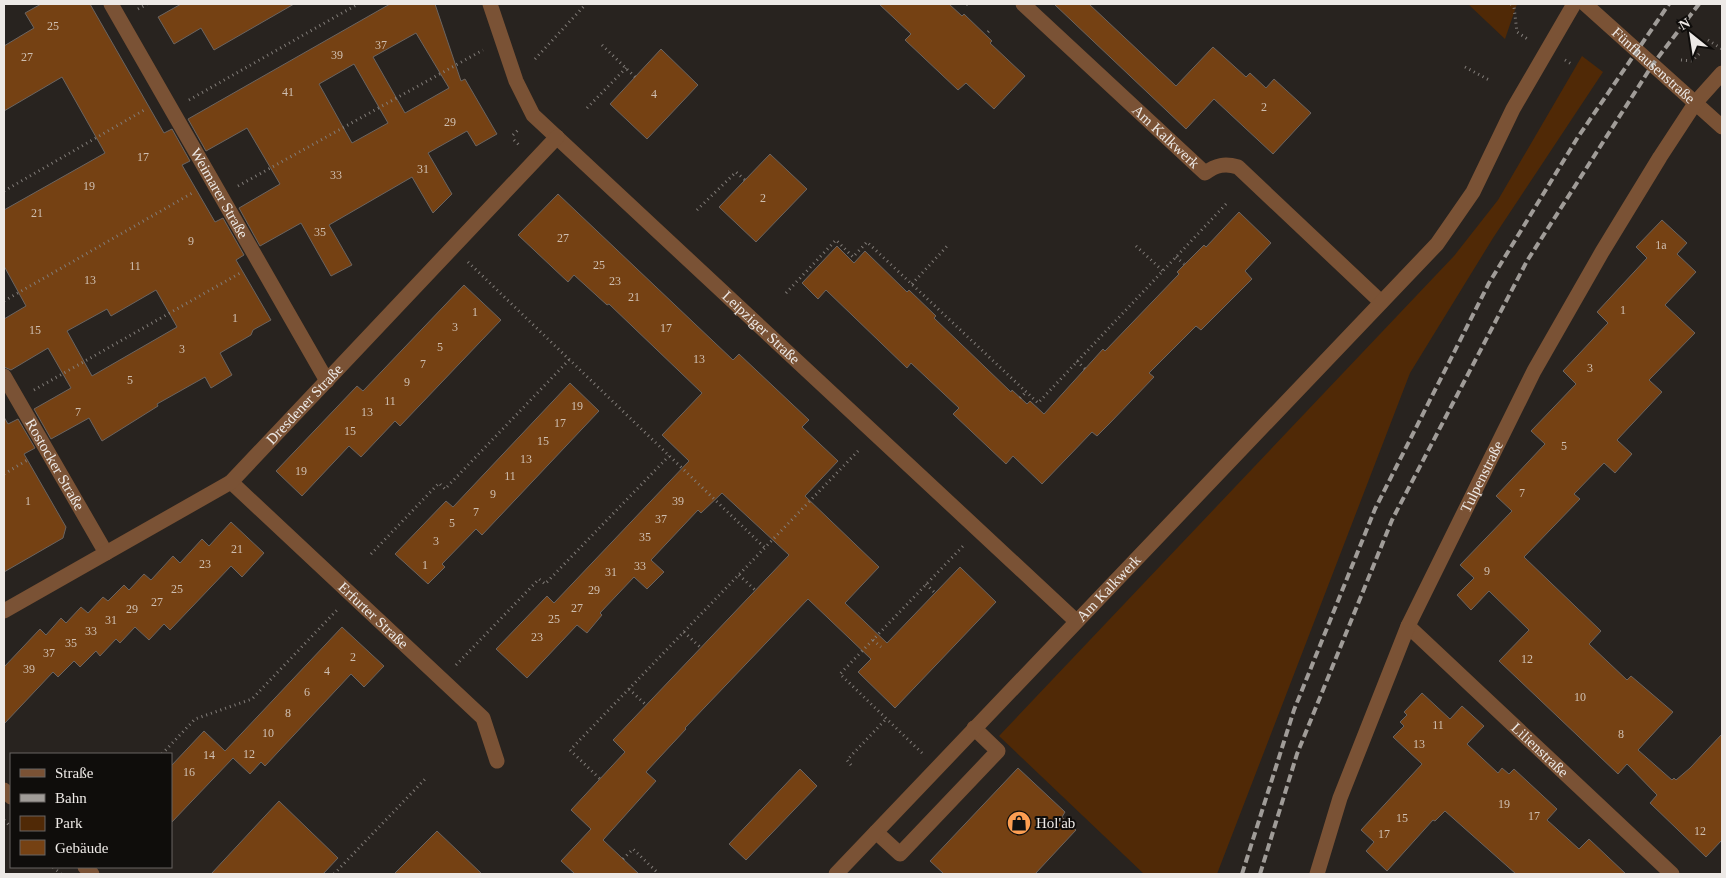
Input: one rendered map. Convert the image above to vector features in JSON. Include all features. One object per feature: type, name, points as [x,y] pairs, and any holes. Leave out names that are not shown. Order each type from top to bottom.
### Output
[{"type":"street","name":"Weimarer Straße","points":[[111,4],[327,381]]},
{"type":"street","name":"Leipziger Straße","points":[[490,4],[516,81],[533,115],[1076,621]]},
{"type":"street","name":"Am Kalkwerk","points":[[1023,4],[1205,173],[1212,167],[1222,164],[1238,167],[1381,302]]},
{"type":"street","name":"Am Kalkwerk","points":[[836,874],[1437,244],[1464,208],[1546,50],[1574,4]]},
{"type":"street","name":"Fünfhausenstraße","points":[[1585,4],[1722,127]]},
{"type":"street","name":"Tulpenstraße","points":[[1317,874],[1340,798],[1408,626],[1534,371],[1602,252],[1696,102],[1722,73]]},
{"type":"street","name":"Dresdener Straße","points":[[4,611],[231,482],[557,138]]},
{"type":"street","name":"Rostocker Straße","points":[[4,376],[106,553]]},
{"type":"street","name":"Erfurter Straße","points":[[231,482],[483,718],[496,761]]},
{"type":"street","name":"Lilienstraße","points":[[1408,626],[1672,874]]},
{"type":"street","points":[[876,832],[900,854],[998,751],[974,728]]},
{"type":"path","points":[[184,103],[358,4]]},
{"type":"path","points":[[535,59],[586,4]]},
{"type":"path","points":[[1511,4],[1514,7],[1517,32],[1546,50]]},
{"type":"path","points":[[1708,40],[1722,49]]},
{"type":"path","points":[[602,45],[635,77]]},
{"type":"path","points":[[233,188],[484,50]]},
{"type":"path","points":[[1465,67],[1491,81]]},
{"type":"path","points":[[587,108],[626,68]]},
{"type":"path","points":[[4,191],[153,105]]},
{"type":"path","points":[[697,210],[736,172],[745,180]]},
{"type":"path","points":[[4,301],[201,188]]},
{"type":"path","points":[[786,293],[836,240],[853,257],[868,242],[1038,403],[1228,202]]},
{"type":"path","points":[[912,284],[949,244]]},
{"type":"path","points":[[1136,246],[1163,271]]},
{"type":"path","points":[[452,248],[765,548]]},
{"type":"path","points":[[1176,257],[1184,264]]},
{"type":"path","points":[[27,394],[247,269]]},
{"type":"path","points":[[916,296],[920,292]]},
{"type":"path","points":[[371,554],[439,483],[445,489],[569,360]]},
{"type":"path","points":[[1077,361],[1085,369]]},
{"type":"path","points":[[1020,398],[1026,392]]},
{"type":"path","points":[[600,779],[572,748],[858,451]]},
{"type":"path","points":[[442,679],[539,579],[545,584],[669,456]]},
{"type":"path","points":[[4,474],[31,458]]},
{"type":"path","points":[[923,754],[840,674],[978,530]]},
{"type":"path","points":[[739,575],[755,590]]},
{"type":"path","points":[[926,584],[935,593]]},
{"type":"path","points":[[163,753],[195,720],[252,699],[342,604]]},
{"type":"path","points":[[684,632],[701,648]]},
{"type":"path","points":[[873,640],[881,647]]},
{"type":"path","points":[[629,688],[646,705]]},
{"type":"path","points":[[851,765],[847,760],[886,719]]},
{"type":"path","points":[[334,874],[427,777]]},
{"type":"path","points":[[623,859],[633,849],[659,874]]},
{"type":"green space","points":[[1468,4],[1517,4],[1505,39]]},
{"type":"green space","points":[[1582,56],[1603,72],[1493,238],[1410,373],[1217,874],[1144,874],[999,736],[1454,256],[1498,200]]},
{"type":"building","points":[[41,4],[90,4],[164,133],[172,129],[190,161],[182,165],[215,222],[223,218],[244,255],[236,260],[271,320],[253,330],[251,335],[220,353],[232,375],[211,388],[205,377],[157,404],[158,406],[102,441],[89,418],[51,439],[34,409],[71,388],[48,348],[11,370],[4,367],[4,319],[26,306],[4,266],[4,210],[105,153],[62,77],[4,111],[4,46],[34,28],[25,13]],"holes":[[[156,290],[177,327],[92,376],[67,331],[107,309],[111,316]]]},
{"type":"building","points":[[181,4],[294,4],[214,50],[201,28],[174,44],[158,17]]},
{"type":"building","points":[[390,4],[435,4],[461,81],[465,79],[497,134],[476,146],[467,131],[428,153],[452,194],[433,213],[412,177],[329,225],[352,265],[331,276],[301,223],[260,246],[239,208],[280,184],[247,128],[206,151],[188,119]],"holes":[[[416,33],[449,88],[405,113],[373,57]],[[354,64],[388,123],[352,143],[319,84]]]},
{"type":"building","points":[[879,4],[949,4],[962,16],[964,14],[992,41],[990,43],[1025,76],[994,109],[966,83],[958,90],[905,40],[911,34]]},
{"type":"building","points":[[1054,4],[1089,4],[1176,86],[1213,47],[1246,77],[1250,73],[1266,88],[1274,79],[1311,113],[1273,154],[1214,99],[1186,129]]},
{"type":"building","points":[[661,49],[698,85],[647,139],[610,104]]},
{"type":"building","points":[[770,154],[807,189],[756,242],[719,207]]},
{"type":"building","points":[[558,194],[733,360],[739,354],[809,420],[802,427],[838,461],[805,496],[879,567],[845,603],[887,643],[960,567],[996,602],[895,708],[858,672],[871,659],[808,599],[685,728],[646,772],[656,781],[603,840],[639,874],[575,874],[561,861],[591,829],[571,810],[625,752],[613,740],[789,555],[722,493],[701,513],[698,510],[651,560],[664,572],[647,589],[634,577],[600,613],[602,615],[587,633],[577,625],[527,678],[496,649],[547,596],[554,603],[689,461],[662,435],[702,393],[609,304],[607,305],[574,275],[568,282],[518,235]]},
{"type":"building","points":[[1239,212],[1271,243],[1245,271],[1252,279],[1201,330],[1196,326],[1149,373],[1154,377],[1110,423],[1097,436],[1092,432],[1042,484],[1013,456],[1006,464],[953,414],[959,408],[911,363],[907,368],[826,290],[818,299],[802,283],[837,246],[854,263],[865,251],[907,292],[909,290],[936,316],[934,318],[1011,392],[1012,390],[1027,404],[1030,401],[1044,414],[1103,349],[1105,351],[1179,274],[1177,272],[1204,245],[1206,247]]},
{"type":"building","points":[[1662,220],[1687,243],[1677,254],[1696,272],[1665,305],[1695,333],[1649,380],[1662,392],[1617,440],[1632,454],[1615,473],[1604,463],[1574,494],[1580,499],[1524,557],[1601,631],[1589,644],[1627,680],[1631,676],[1673,712],[1638,750],[1672,780],[1674,778],[1676,780],[1722,734],[1722,840],[1706,857],[1650,803],[1657,795],[1627,764],[1618,774],[1499,661],[1529,630],[1489,591],[1471,610],[1457,595],[1474,578],[1460,565],[1512,511],[1496,496],[1545,444],[1531,431],[1576,384],[1563,371],[1608,323],[1597,312],[1647,258],[1636,247]]},
{"type":"building","points":[[464,285],[501,320],[400,426],[395,421],[361,457],[349,446],[302,496],[276,471],[357,386],[363,391]]},
{"type":"building","points":[[570,383],[599,411],[482,535],[476,529],[442,564],[445,567],[428,584],[395,554],[446,501],[453,507]]},
{"type":"building","points":[[4,417],[8,424],[18,419],[35,448],[24,454],[66,527],[63,538],[4,572]]},
{"type":"building","points":[[231,522],[264,553],[242,577],[231,566],[170,630],[164,624],[149,640],[135,627],[120,643],[116,639],[100,656],[96,651],[80,667],[74,661],[58,677],[53,672],[4,724],[4,667],[40,629],[46,635],[61,618],[66,623],[81,607],[88,613],[103,597],[108,601],[124,585],[129,590],[144,574],[151,580],[173,556],[180,563],[202,539],[209,546]]},
{"type":"building","points":[[342,627],[384,666],[364,687],[351,674],[265,766],[261,762],[250,774],[233,758],[172,822],[172,765],[204,731],[225,751]]},
{"type":"building","points":[[1422,693],[1450,719],[1462,706],[1484,726],[1467,744],[1498,773],[1502,768],[1509,774],[1514,769],[1557,809],[1547,820],[1579,849],[1589,839],[1626,874],[1516,874],[1445,811],[1435,821],[1433,820],[1387,871],[1366,851],[1374,842],[1361,830],[1422,764],[1393,737],[1404,726],[1400,722],[1407,715],[1404,712]]},
{"type":"building","name":"Hol'ab","points":[[1018,768],[1065,812],[1062,817],[1076,830],[1035,874],[944,874],[930,861]]},
{"type":"building","points":[[800,769],[817,786],[746,860],[729,844]]},
{"type":"building","points":[[279,801],[338,858],[323,874],[211,874]]},
{"type":"building","points":[[437,831],[482,874],[394,874]]},
{"type":"railway","points":[[1242,874],[1294,710],[1375,509],[1489,283],[1578,137],[1669,4]]},
{"type":"railway","points":[[1260,874],[1297,754],[1392,520],[1527,261],[1653,64],[1699,4]]},
{"type":"place","name":"Hol'ab","points":[[1019,823]]}]
